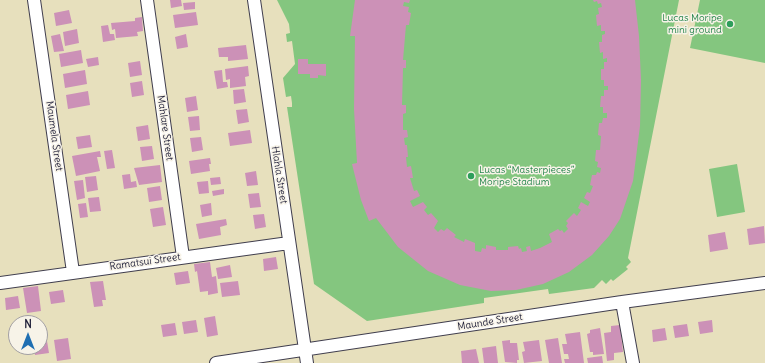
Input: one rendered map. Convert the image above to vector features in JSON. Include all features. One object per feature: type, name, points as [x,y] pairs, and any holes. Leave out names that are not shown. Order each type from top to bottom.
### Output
[{"type":"street","name":"Maumela Street","points":[[34,0],[73,272]]},
{"type":"street","name":"Mahlare Street","points":[[147,0],[183,257]]},
{"type":"street","name":"Hlahla Street","points":[[254,0],[307,363]]},
{"type":"street","name":"Ramatsui Street","points":[[0,283],[289,243]]},
{"type":"street","name":"Maunde Street","points":[[216,363],[622,302],[765,283]]},
{"type":"street","points":[[622,302],[633,363]]},
{"type":"green space","name":"Lucas “Masterpieces” Moripe Stadium","points":[[277,0],[679,0],[628,258],[631,262],[626,267],[628,269],[613,281],[611,279],[606,284],[602,280],[594,288],[549,294],[548,289],[484,298],[484,303],[367,321],[314,284],[287,107],[292,107],[291,96],[286,97],[283,78],[295,64],[292,41],[287,42],[286,34],[290,33],[289,24]]},
{"type":"green space","name":"Lucas Moripe mini ground","points":[[700,0],[765,0],[765,63],[690,48]]},
{"type":"green space","points":[[737,164],[745,212],[717,217],[709,169]]},
{"type":"building","points":[[170,0],[181,0],[182,6],[171,8]]},
{"type":"building","points":[[355,0],[410,0],[409,3],[404,2],[403,6],[409,7],[408,12],[411,13],[409,25],[406,25],[403,60],[406,60],[406,68],[403,68],[402,105],[406,105],[406,113],[403,114],[403,130],[407,130],[408,137],[404,138],[405,145],[407,145],[407,167],[411,166],[413,178],[410,178],[414,191],[417,190],[420,196],[410,201],[413,207],[423,202],[427,207],[424,210],[428,215],[431,213],[438,221],[434,228],[438,232],[441,229],[444,231],[447,228],[456,235],[454,237],[464,242],[465,239],[475,243],[475,251],[481,252],[482,248],[486,249],[486,245],[496,247],[496,250],[508,250],[508,247],[518,246],[519,249],[521,248],[522,252],[527,251],[526,247],[530,246],[531,251],[552,242],[549,234],[558,229],[560,231],[562,230],[564,233],[568,229],[566,226],[568,223],[566,221],[574,213],[577,216],[581,210],[578,208],[581,202],[588,206],[590,202],[584,198],[587,192],[590,193],[593,186],[590,185],[592,175],[596,175],[597,172],[600,173],[601,168],[597,167],[598,162],[595,161],[596,150],[600,150],[601,136],[598,135],[599,123],[602,123],[603,118],[607,118],[607,113],[603,113],[603,107],[600,107],[601,96],[604,96],[604,90],[608,90],[608,86],[604,86],[604,80],[601,80],[601,69],[604,69],[604,62],[607,62],[607,58],[603,59],[603,52],[600,53],[599,42],[602,42],[602,35],[605,34],[605,31],[601,31],[601,25],[597,26],[596,15],[599,14],[598,8],[602,7],[601,3],[598,4],[597,1],[594,2],[593,0],[635,0],[639,36],[641,80],[640,126],[633,181],[620,219],[609,236],[592,255],[569,272],[543,284],[516,290],[491,291],[460,285],[428,271],[398,247],[376,218],[369,221],[361,200],[352,164],[357,163],[354,109],[355,36],[350,36]]},
{"type":"building","points":[[195,2],[195,9],[184,10],[183,3]]},
{"type":"building","points":[[69,10],[72,23],[56,26],[54,13]]},
{"type":"building","points":[[196,12],[198,25],[175,28],[173,15]]},
{"type":"building","points":[[142,17],[143,31],[137,32],[138,36],[116,38],[115,29],[112,30],[111,23],[135,21],[135,18]]},
{"type":"building","points":[[108,25],[110,34],[114,34],[115,40],[103,42],[101,26]]},
{"type":"building","points":[[77,29],[79,43],[65,46],[63,32]]},
{"type":"building","points":[[60,34],[64,51],[54,52],[51,36]]},
{"type":"building","points":[[186,34],[188,47],[177,49],[175,37]]},
{"type":"building","points":[[246,45],[248,59],[228,61],[228,57],[219,57],[218,48]]},
{"type":"building","points":[[81,50],[83,63],[61,67],[59,54]]},
{"type":"building","points":[[98,57],[99,65],[88,67],[86,59]]},
{"type":"building","points":[[298,59],[308,59],[308,64],[326,64],[326,76],[318,75],[318,78],[310,78],[310,74],[298,74]]},
{"type":"building","points":[[140,61],[142,75],[130,77],[128,63]]},
{"type":"building","points":[[248,66],[249,76],[245,77],[246,86],[230,88],[230,79],[226,80],[225,69]]},
{"type":"building","points":[[85,70],[87,84],[65,88],[63,74]]},
{"type":"building","points":[[222,70],[223,82],[227,82],[228,87],[217,89],[214,71]]},
{"type":"building","points":[[142,81],[144,95],[132,97],[130,83]]},
{"type":"building","points":[[244,89],[246,102],[234,104],[233,90]]},
{"type":"building","points":[[88,91],[90,105],[68,109],[66,95]]},
{"type":"building","points":[[196,96],[198,110],[187,112],[185,98]]},
{"type":"building","points":[[247,109],[249,122],[238,124],[236,110]]},
{"type":"building","points":[[199,116],[200,130],[190,131],[188,117]]},
{"type":"building","points":[[148,125],[150,139],[138,141],[136,127]]},
{"type":"building","points":[[250,130],[252,143],[230,146],[228,133]]},
{"type":"building","points":[[90,135],[92,147],[78,149],[76,137]]},
{"type":"building","points":[[201,137],[203,150],[192,152],[190,138]]},
{"type":"building","points":[[152,146],[154,159],[142,161],[140,147]]},
{"type":"building","points":[[112,150],[115,168],[107,169],[104,151]]},
{"type":"building","points":[[100,151],[101,157],[97,157],[100,171],[76,176],[72,156]]},
{"type":"building","points":[[210,158],[210,171],[191,174],[189,161]]},
{"type":"building","points":[[160,165],[162,182],[139,185],[134,168]]},
{"type":"building","points":[[256,171],[258,185],[247,186],[245,173]]},
{"type":"building","points":[[130,174],[131,182],[136,181],[137,187],[124,189],[122,175]]},
{"type":"building","points":[[96,176],[98,190],[87,192],[85,177]]},
{"type":"building","points":[[220,177],[221,184],[211,185],[210,178]]},
{"type":"building","points":[[83,180],[85,198],[77,200],[74,181]]},
{"type":"building","points":[[208,181],[209,193],[199,194],[197,182]]},
{"type":"building","points":[[160,186],[162,200],[149,202],[147,188]]},
{"type":"building","points":[[224,189],[224,194],[213,196],[212,191]]},
{"type":"building","points":[[259,193],[261,207],[250,208],[248,194]]},
{"type":"building","points":[[99,197],[101,211],[90,212],[88,198]]},
{"type":"building","points":[[86,203],[88,217],[80,218],[78,204]]},
{"type":"building","points":[[211,203],[212,215],[202,217],[200,205]]},
{"type":"building","points":[[163,207],[166,225],[153,227],[150,209]]},
{"type":"building","points":[[264,214],[266,227],[255,229],[253,215]]},
{"type":"building","points":[[226,219],[227,225],[220,227],[221,235],[199,239],[196,224]]},
{"type":"building","points":[[764,226],[765,243],[749,245],[747,229]]},
{"type":"building","points":[[725,232],[728,249],[710,252],[708,235]]},
{"type":"building","points":[[276,257],[278,269],[264,271],[263,259]]},
{"type":"building","points":[[210,262],[212,277],[216,276],[218,293],[208,295],[208,291],[200,292],[197,271],[195,272],[194,264]]},
{"type":"building","points":[[230,265],[232,277],[218,279],[216,268]]},
{"type":"building","points":[[188,271],[190,283],[176,285],[174,273]]},
{"type":"building","points":[[103,281],[106,300],[102,300],[103,306],[94,307],[90,282]]},
{"type":"building","points":[[238,281],[240,295],[222,297],[220,283]]},
{"type":"building","points":[[38,286],[41,311],[27,313],[23,288]]},
{"type":"building","points":[[63,290],[65,302],[51,304],[49,292]]},
{"type":"building","points":[[18,296],[20,308],[6,310],[5,298]]},
{"type":"building","points":[[215,316],[218,335],[207,337],[204,318]]},
{"type":"building","points":[[196,320],[198,332],[184,334],[182,322]]},
{"type":"building","points":[[712,320],[713,332],[700,334],[698,322]]},
{"type":"building","points":[[175,323],[177,335],[163,337],[161,325]]},
{"type":"building","points":[[687,324],[689,336],[675,338],[673,326]]},
{"type":"building","points":[[620,325],[623,352],[614,353],[614,360],[607,361],[604,333],[611,332],[611,326]]},
{"type":"building","points":[[600,328],[604,354],[593,355],[593,352],[590,352],[587,334],[590,333],[590,330]]},
{"type":"building","points":[[665,328],[667,340],[653,342],[652,330]]},
{"type":"building","points":[[580,332],[584,363],[565,363],[564,359],[569,359],[568,354],[564,354],[562,344],[567,344],[565,334]]},
{"type":"building","points":[[68,338],[71,359],[57,361],[54,340]]},
{"type":"building","points":[[558,338],[562,363],[549,363],[545,340]]},
{"type":"building","points":[[510,340],[510,343],[517,343],[519,360],[517,360],[517,363],[505,362],[502,341]]},
{"type":"building","points":[[539,340],[542,361],[524,363],[522,352],[525,351],[523,342]]},
{"type":"building","points":[[496,346],[498,363],[484,363],[482,348]]},
{"type":"building","points":[[476,349],[479,363],[462,363],[461,351]]},
{"type":"building","points":[[602,356],[603,363],[588,363],[587,358]]},
{"type":"place","name":"Lucas Moripe mini ground","points":[[730,24]]},
{"type":"place","name":"Lucas “Masterpieces” Moripe Stadium","points":[[471,176]]}]
